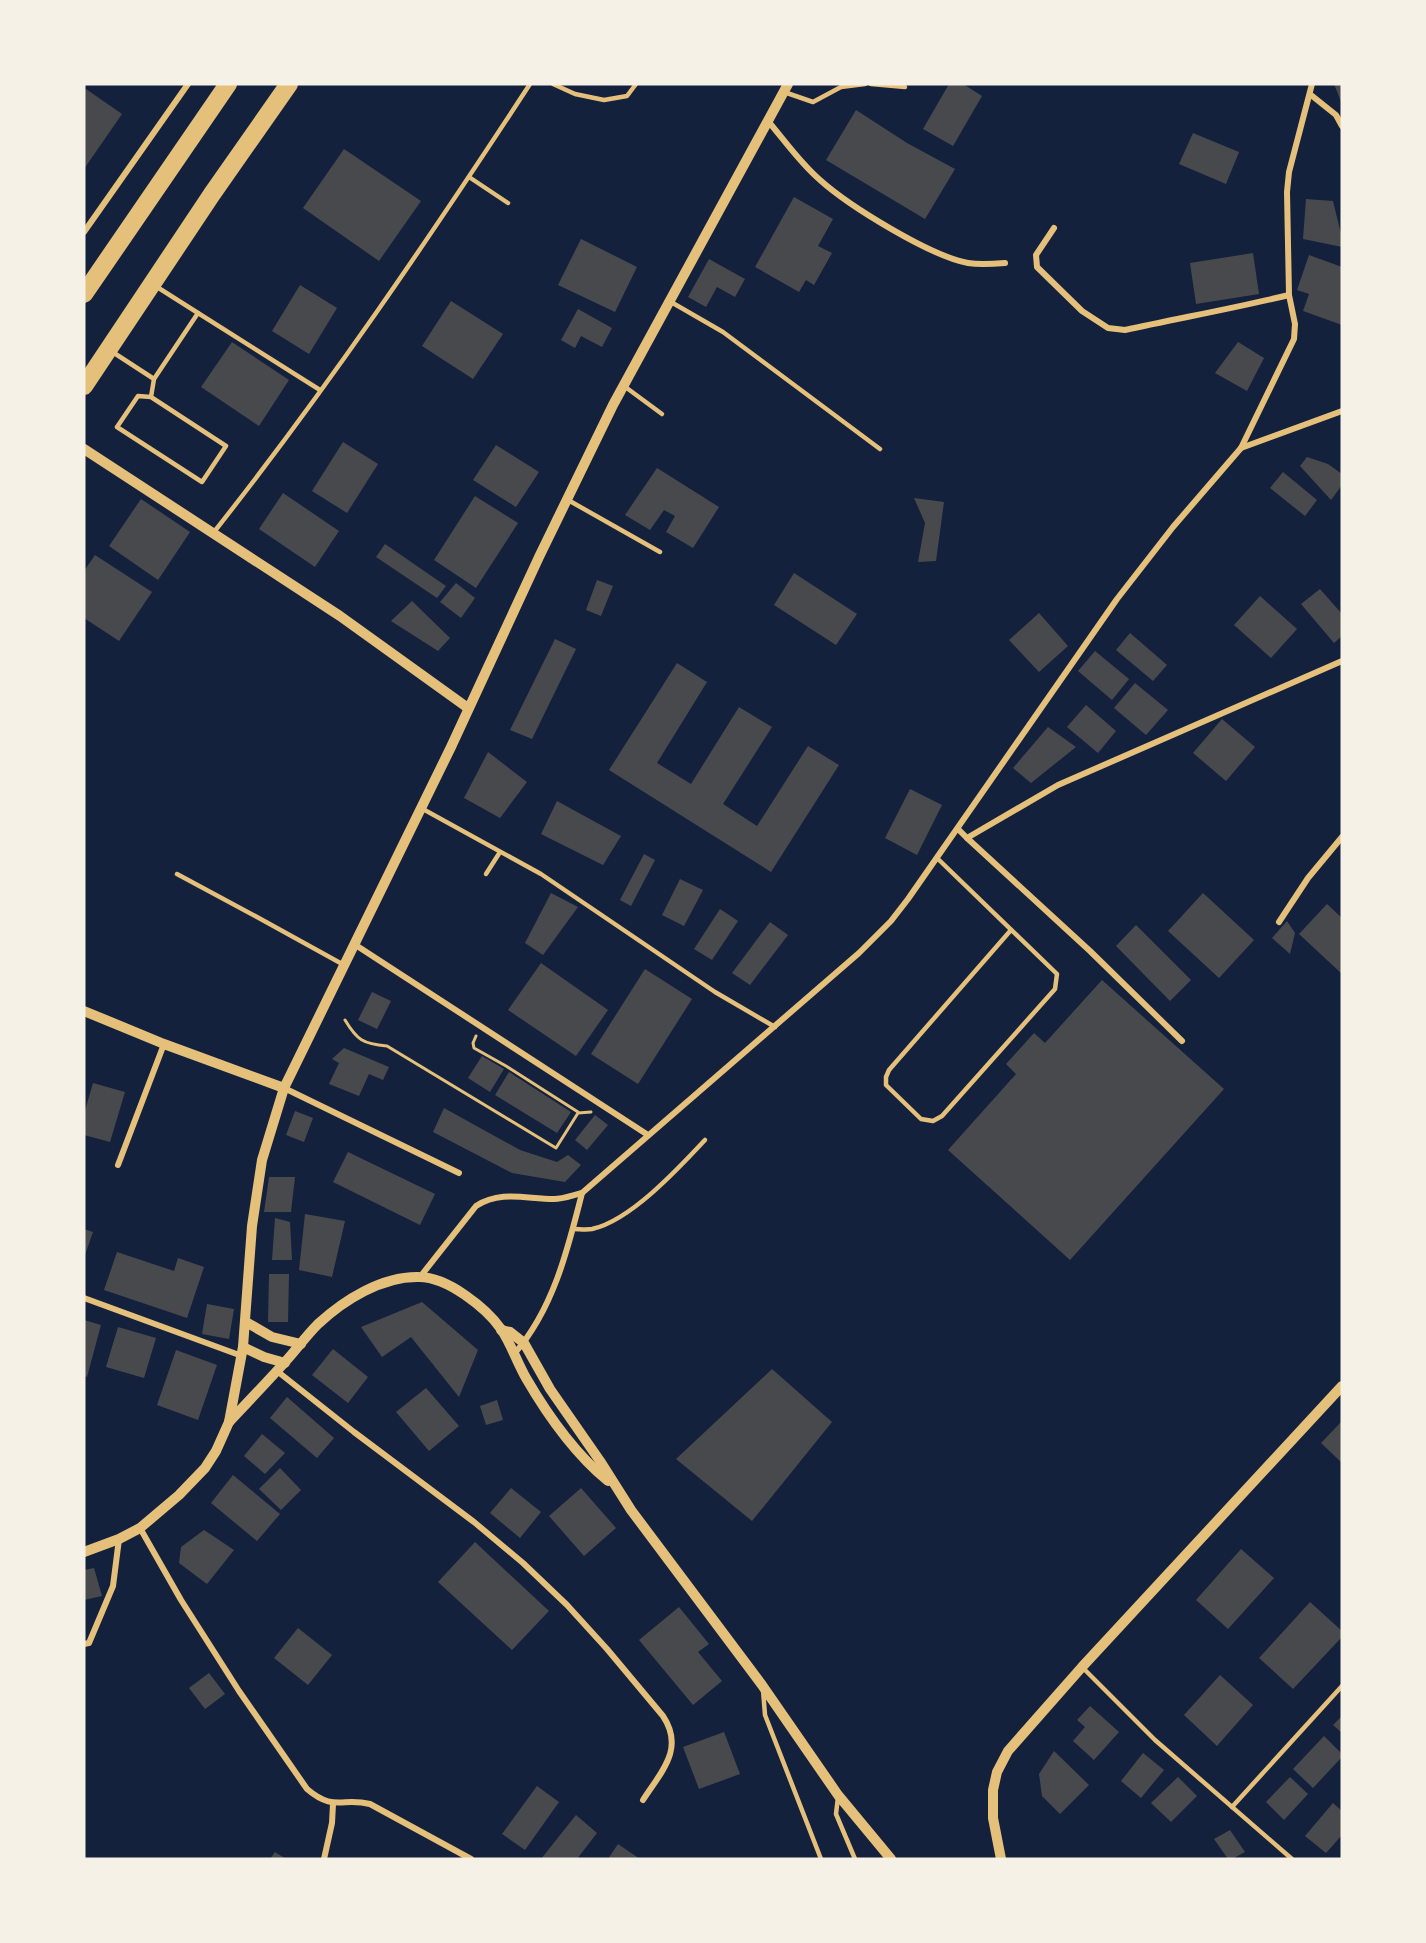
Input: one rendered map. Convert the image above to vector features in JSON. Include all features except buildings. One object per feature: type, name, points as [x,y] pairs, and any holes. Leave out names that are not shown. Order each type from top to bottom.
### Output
[{"type":"highway","points":[[84,294],[228,84]]},
{"type":"highway","points":[[84,386],[212,194],[289,84]]},
{"type":"street","points":[[84,232],[188,84]]},
{"type":"street","points":[[420,1276],[476,1206],[487,1199],[501,1196],[557,1199],[582,1194],[859,953],[891,921],[958,829],[1117,599],[1173,527],[1241,448],[1294,339],[1295,324],[1289,295],[1288,183],[1312,84]]},
{"type":"street","points":[[84,1552],[119,1539],[140,1528],[179,1495],[205,1468],[216,1451],[229,1422],[243,1352],[252,1226],[262,1160],[284,1088],[421,808],[567,500],[624,386],[768,121],[782,87]]},
{"type":"street","points":[[1311,95],[1336,115],[1342,126]]},
{"type":"street","points":[[768,121],[800,161],[821,181],[885,225],[917,242],[968,263],[1005,262]]},
{"type":"street","points":[[1054,228],[1036,255],[1037,267],[1082,311],[1108,328],[1125,330],[1289,295]]},
{"type":"street","points":[[1241,448],[1342,411]]},
{"type":"street","points":[[84,449],[340,616],[468,708]]},
{"type":"street","points":[[967,838],[1058,784],[1342,662]]},
{"type":"street","points":[[958,829],[1090,951],[1182,1041]]},
{"type":"street","points":[[1279,922],[1308,878],[1342,837]]},
{"type":"street","points":[[354,944],[648,1135]]},
{"type":"street","points":[[84,1011],[164,1044],[284,1088],[459,1173]]},
{"type":"street","points":[[118,1165],[164,1044]]},
{"type":"street","points":[[514,1354],[524,1343],[552,1291],[582,1194]]},
{"type":"street","points":[[229,1422],[326,1318],[355,1297],[377,1286],[399,1279],[420,1276],[441,1281],[481,1308],[501,1330],[539,1399],[570,1442],[592,1467],[617,1489]]},
{"type":"street","points":[[84,1298],[264,1358],[281,1367],[354,1432],[474,1522],[523,1563],[567,1605],[668,1724],[673,1749],[669,1760],[644,1800]]},
{"type":"street","points":[[246,1322],[272,1337],[301,1344]]},
{"type":"street","points":[[501,1330],[510,1332],[524,1343],[550,1389],[631,1510],[762,1685],[838,1795],[891,1859]]},
{"type":"street","points":[[1001,1859],[993,1811],[993,1790],[997,1772],[1008,1751],[1082,1667],[1342,1386]]},
{"type":"street","points":[[140,1528],[181,1600],[301,1782],[316,1797],[333,1803],[370,1804],[471,1859]]},
{"type":"street","points":[[84,1644],[90,1643],[113,1586],[119,1539]]},
{"type":"street","points":[[324,1859],[332,1823],[333,1803]]},
{"type":"lane","points":[[213,533],[258,476],[421,250],[530,84]]},
{"type":"lane","points":[[553,84],[575,94],[604,100],[627,96],[636,84]]},
{"type":"lane","points":[[782,87],[813,102],[841,87],[865,84]]},
{"type":"lane","points":[[871,84],[905,87]]},
{"type":"lane","points":[[469,177],[508,203]]},
{"type":"lane","points":[[152,284],[320,390]]},
{"type":"lane","points":[[670,301],[723,332],[880,449]]},
{"type":"lane","points":[[151,397],[154,379],[198,313]]},
{"type":"lane","points":[[109,349],[154,379]]},
{"type":"lane","points":[[624,386],[662,414]]},
{"type":"lane","points":[[138,396],[151,397],[226,446],[202,482],[117,427],[138,396]]},
{"type":"lane","points":[[567,500],[660,552]]},
{"type":"lane","points":[[421,808],[541,874],[715,992],[775,1027]]},
{"type":"lane","points":[[486,874],[500,852]]},
{"type":"lane","points":[[937,858],[1057,974],[1055,989],[942,1116],[933,1121],[921,1119],[886,1085],[889,1070],[1011,930]]},
{"type":"lane","points":[[177,874],[344,965]]},
{"type":"lane","points":[[573,1229],[591,1229],[630,1209],[664,1181],[705,1140]]},
{"type":"lane","points":[[1082,1667],[1155,1740],[1292,1859]]},
{"type":"lane","points":[[762,1685],[765,1715],[821,1859]]},
{"type":"lane","points":[[1232,1807],[1342,1686]]},
{"type":"lane","points":[[838,1795],[836,1814],[855,1859]]},
{"type":"path","points":[[345,1020],[355,1037],[375,1045],[387,1046],[556,1148],[578,1113]]},
{"type":"path","points":[[482,1027],[473,1043],[474,1048],[578,1113],[593,1112]]}]
